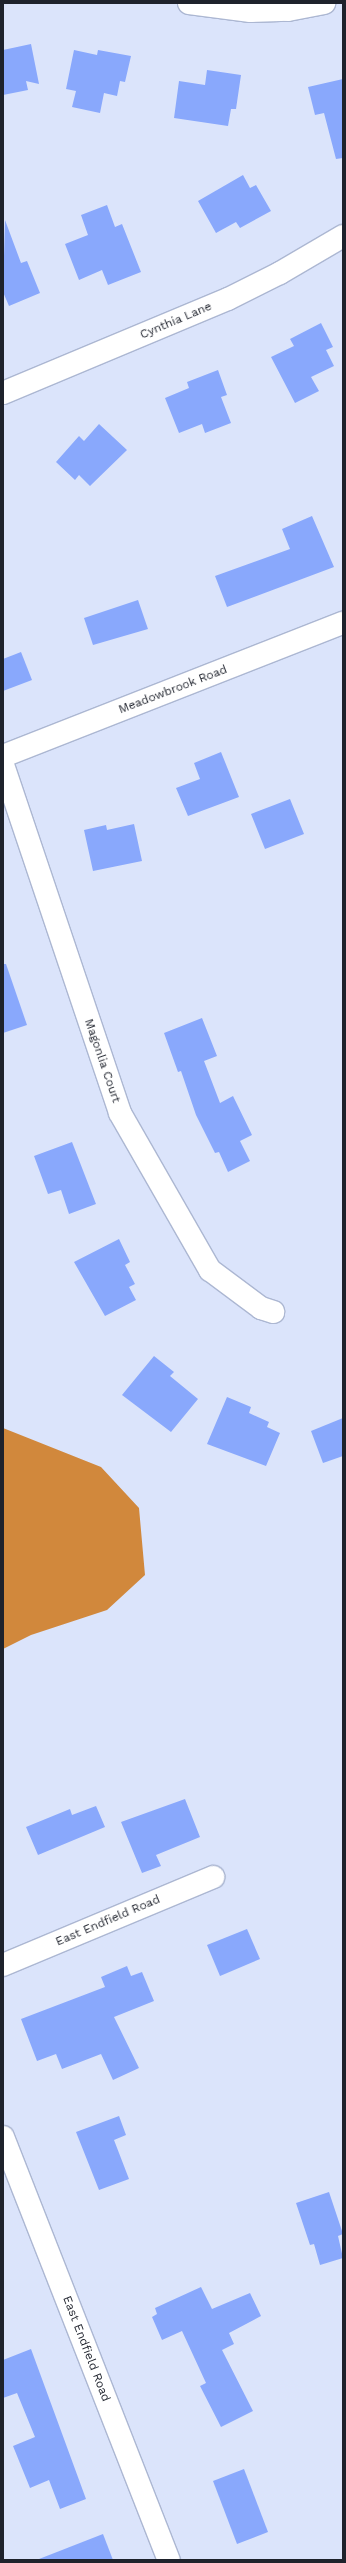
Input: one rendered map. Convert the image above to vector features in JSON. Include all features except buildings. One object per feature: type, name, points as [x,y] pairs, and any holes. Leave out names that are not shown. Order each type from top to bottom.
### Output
[{"type":"street","points":[[189,3],[250,12],[288,10],[324,3]]},
{"type":"street","name":"Cynthia Lane","points":[[3,393],[228,299],[280,273],[343,236]]},
{"type":"street","name":"Meadowbrook Road","points":[[3,756],[343,624]]},
{"type":"street","name":"Magonlia Court","points":[[3,765],[120,1113],[210,1270],[261,1308],[273,1312]]},
{"type":"street","name":"East Endfield Road","points":[[3,1965],[213,1876]]},
{"type":"street","name":"East Endfield Road","points":[[3,2137],[169,2560]]},
{"type":"shaded area","points":[[3,1428],[101,1467],[139,1508],[145,1575],[107,1610],[31,1635],[3,1649]]}]
